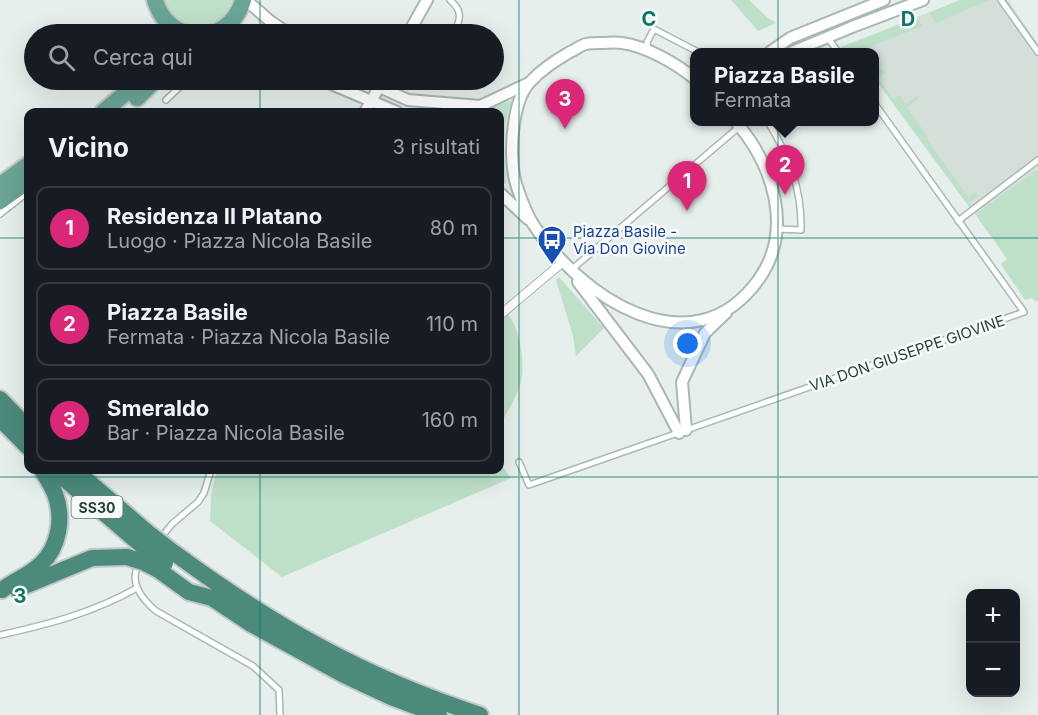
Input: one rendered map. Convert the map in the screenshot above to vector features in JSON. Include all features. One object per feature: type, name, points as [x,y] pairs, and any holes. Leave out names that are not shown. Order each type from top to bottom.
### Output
[{"type":"highway","points":[[0,399],[24,424]]},
{"type":"highway","points":[[0,419],[24,443]]},
{"type":"highway","points":[[1,590],[22,579],[42,564],[58,537],[57,501],[44,474]]},
{"type":"highway","name":"SS30","points":[[59,474],[144,538]]},
{"type":"highway","name":"SS30","points":[[79,474],[165,561],[215,592]]},
{"type":"highway","points":[[1,590],[26,587],[92,558],[127,557],[143,562],[165,561],[189,592],[215,592],[257,612],[349,663],[395,684],[480,715]]},
{"type":"highway","points":[[215,592],[251,624],[344,675],[390,697],[439,715]]},
{"type":"main road","points":[[155,0],[164,24]]},
{"type":"main road","points":[[229,24],[234,20],[245,0]]},
{"type":"main road","points":[[108,108],[129,90]]},
{"type":"main road","points":[[124,108],[144,90]]},
{"type":"main road","points":[[0,185],[24,168]]},
{"type":"main road","points":[[0,201],[24,184]]},
{"type":"street","points":[[245,0],[274,24]]},
{"type":"street","points":[[413,24],[426,0]]},
{"type":"street","points":[[776,48],[790,38],[884,0]]},
{"type":"street","points":[[802,48],[923,0]]},
{"type":"street","points":[[392,90],[408,100],[480,106],[529,83],[551,63],[586,44],[623,43],[658,55],[690,76]]},
{"type":"street","points":[[529,83],[517,106],[512,140],[516,184],[532,223]]},
{"type":"street","points":[[345,90],[388,108]]},
{"type":"street","points":[[367,108],[377,90]]},
{"type":"street","points":[[682,432],[682,382],[705,333],[749,291],[763,273],[773,252],[778,229],[777,205],[771,183],[759,155],[739,126]]},
{"type":"street","points":[[504,197],[532,223],[567,266],[648,374],[682,432]]},
{"type":"street","points":[[567,266],[594,289],[620,306],[660,322],[693,322],[732,307]]},
{"type":"street","points":[[504,312],[567,266]]},
{"type":"lane","points":[[450,0],[457,6],[460,15],[459,24]]},
{"type":"lane","points":[[1001,0],[1038,52]]},
{"type":"lane","points":[[648,52],[647,42],[654,29],[690,48]]},
{"type":"lane","points":[[828,38],[835,48]]},
{"type":"lane","points":[[166,100],[176,90]]},
{"type":"lane","name":"VIA DON GIUSEPPE GIOVINE","points":[[519,462],[529,485],[1023,312],[879,110]]},
{"type":"lane","points":[[567,266],[736,126]]},
{"type":"lane","points":[[770,126],[781,143],[793,171],[801,209],[801,230],[778,229]]},
{"type":"lane","points":[[958,221],[1038,160]]},
{"type":"lane","points":[[0,214],[24,195]]},
{"type":"lane","points":[[210,474],[204,493],[198,502],[172,524],[137,567],[135,578],[137,588],[143,599],[156,611],[253,666],[279,690],[280,715]]},
{"type":"lane","points":[[0,635],[60,621],[111,602],[137,588]]},
{"type":"shaded area","points":[[960,0],[1008,0],[1038,44],[1038,169],[975,214],[879,84],[879,48],[841,47]]},
{"type":"green space","points":[[162,0],[232,0],[225,14],[213,24],[183,24],[172,18]]},
{"type":"green space","points":[[731,0],[749,0],[776,23],[758,31]]},
{"type":"green space","points":[[960,0],[989,0],[936,23],[929,13]]},
{"type":"green space","points":[[917,18],[923,26],[867,48],[841,47]]},
{"type":"green space","points":[[881,69],[886,72],[879,77]]},
{"type":"green space","points":[[879,79],[893,99],[899,95],[906,104],[917,96],[919,98],[907,107],[968,197],[975,192],[978,196],[969,202],[972,206],[970,208],[879,84]]},
{"type":"green space","points":[[513,100],[506,120],[504,153],[504,108],[488,108]]},
{"type":"green space","points":[[504,153],[506,185],[504,183]]},
{"type":"green space","points":[[1038,169],[1038,301],[1035,301],[1032,298],[1025,300],[1001,264],[1007,259],[975,214]]},
{"type":"green space","points":[[559,277],[604,328],[576,356],[573,336],[556,280]]},
{"type":"green space","points":[[504,309],[512,320],[522,352],[521,382],[504,418]]},
{"type":"green space","points":[[504,468],[511,478],[282,577],[210,521],[211,495],[216,474],[504,474]]},
{"type":"place","name":"Smeraldo","points":[[565,129]]},
{"type":"place","name":"Piazza Basile","points":[[785,195]]},
{"type":"place","name":"Residenza Il Platano","points":[[687,211]]},
{"type":"place","name":"Piazza Basile - Via Don Giovine","points":[[552,266]]}]
